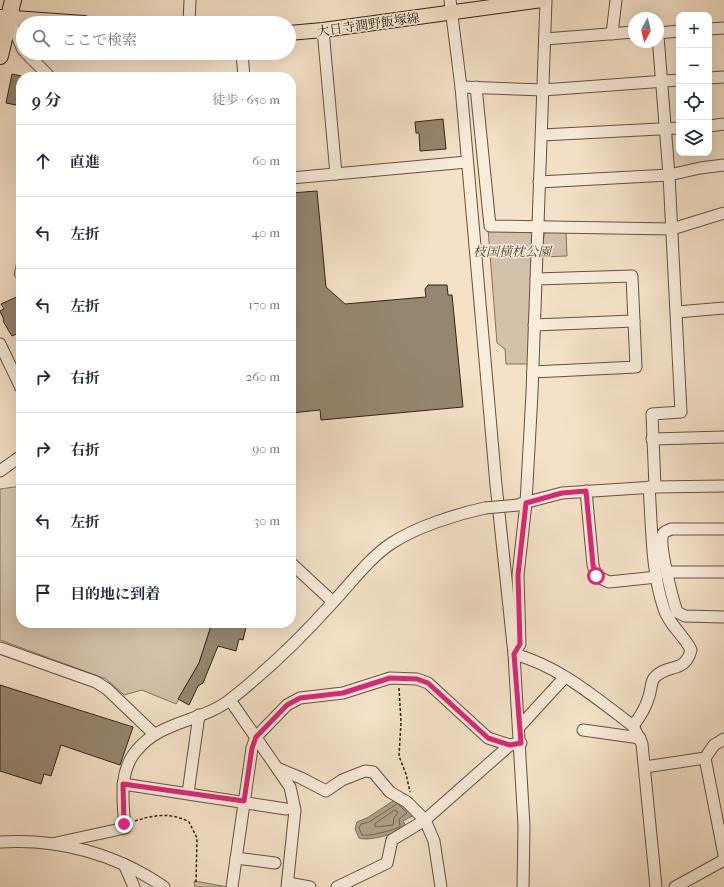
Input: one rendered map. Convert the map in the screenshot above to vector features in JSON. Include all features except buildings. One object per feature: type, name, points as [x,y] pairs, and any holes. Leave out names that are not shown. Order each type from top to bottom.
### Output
[{"type":"highway","points":[[0,56],[4,17],[13,0]]},
{"type":"main road","name":"大日寺潤野飯塚線","points":[[296,32],[322,30],[451,6],[542,0]]},
{"type":"main road","points":[[4,17],[16,18]]},
{"type":"street","points":[[189,16],[190,0]]},
{"type":"street","points":[[514,654],[520,644],[518,575],[522,504],[533,372],[546,0]]},
{"type":"street","points":[[612,34],[616,0]]},
{"type":"street","points":[[451,6],[460,87],[496,485],[520,726],[515,744],[524,826],[523,887]]},
{"type":"street","points":[[4,17],[16,38]]},
{"type":"street","points":[[712,29],[724,28]]},
{"type":"street","points":[[322,30],[336,174]]},
{"type":"street","points":[[664,32],[676,31]]},
{"type":"street","points":[[545,39],[628,33]]},
{"type":"street","points":[[659,48],[669,174],[681,412],[652,414],[652,487],[662,574],[677,612],[680,615],[724,616]]},
{"type":"street","points":[[33,60],[45,72]]},
{"type":"street","points":[[243,60],[244,72]]},
{"type":"street","points":[[712,78],[724,77]]},
{"type":"street","points":[[460,87],[543,90],[676,80]]},
{"type":"street","points":[[476,87],[490,226],[672,228],[724,213]]},
{"type":"street","points":[[712,126],[724,124]]},
{"type":"street","points":[[542,135],[676,128]]},
{"type":"street","points":[[296,178],[467,162]]},
{"type":"street","points":[[539,182],[669,174],[724,165]]},
{"type":"street","points":[[533,372],[636,367],[632,276],[536,280]]},
{"type":"street","points":[[676,312],[724,308]]},
{"type":"street","points":[[534,326],[634,321]]},
{"type":"street","points":[[0,344],[16,378]]},
{"type":"street","points":[[652,439],[724,437]]},
{"type":"street","points":[[0,471],[16,460]]},
{"type":"street","points":[[56,843],[125,828],[123,784],[133,756],[154,734],[230,700],[291,647],[370,560],[392,543],[459,514],[485,508],[522,504],[562,493],[652,487],[724,486]]},
{"type":"street","points":[[586,491],[593,565],[596,576],[609,582],[662,574],[724,572]]},
{"type":"street","points":[[632,726],[640,718],[645,707],[652,680],[662,670],[680,667],[686,661],[691,650],[669,620],[664,609],[662,537],[665,532],[675,529],[724,529]]},
{"type":"street","points":[[296,568],[333,602]]},
{"type":"street","points":[[0,648],[96,682],[107,689],[154,734]]},
{"type":"street","points":[[514,654],[537,662],[566,677],[632,726],[640,738],[645,767],[656,887]]},
{"type":"street","points":[[232,887],[252,748],[256,737],[287,705],[300,698],[343,693],[375,682],[399,677],[417,679],[428,683],[488,738],[515,744]]},
{"type":"street","points":[[520,726],[566,677]]},
{"type":"street","points":[[230,700],[290,787],[295,810],[288,885],[310,887]]},
{"type":"street","points":[[188,793],[199,715]]},
{"type":"street","points":[[583,730],[640,738]]},
{"type":"street","points":[[724,739],[714,745],[705,758],[724,855]]},
{"type":"street","points":[[337,887],[387,863],[392,840],[425,820],[515,744]]},
{"type":"street","points":[[645,767],[705,758]]},
{"type":"street","points":[[277,768],[326,791],[342,780],[368,771],[377,776],[390,792],[407,802],[425,820],[434,841],[441,887]]},
{"type":"street","points":[[123,784],[244,801],[286,809]]},
{"type":"street","points":[[0,842],[56,843],[107,856],[141,872],[164,887]]},
{"type":"street","points":[[236,858],[275,863]]},
{"type":"street","points":[[675,887],[724,860]]},
{"type":"street","points":[[124,864],[134,887]]},
{"type":"path","points":[[399,677],[401,722],[399,756],[406,774],[410,795]]},
{"type":"path","points":[[124,824],[155,815],[178,817],[189,822],[197,838],[196,882]]},
{"type":"green space","name":"枝国横枕公園","points":[[488,229],[534,231],[529,364],[506,364],[505,349],[497,343]]},
{"type":"green space","points":[[547,232],[566,232],[567,256],[542,257],[544,234]]},
{"type":"green space","points":[[16,266],[16,278],[14,275]]},
{"type":"green space","points":[[16,487],[16,628],[210,628],[199,663],[176,704],[142,690],[124,695],[106,679],[0,640],[0,489]]},
{"type":"green space","points":[[194,881],[228,887],[195,887]]},
{"type":"water","points":[[396,799],[414,815],[403,821],[407,828],[375,838],[359,838],[355,829],[357,822],[367,818]]},
{"type":"route","points":[[124,824],[123,784],[244,801],[252,748],[256,737],[287,705],[300,698],[328,696],[343,693],[390,678],[399,677],[417,679],[428,683],[488,738],[510,745],[521,743],[514,654],[520,644],[518,575],[522,523],[526,503],[562,493],[586,491],[593,565],[596,576]]}]
